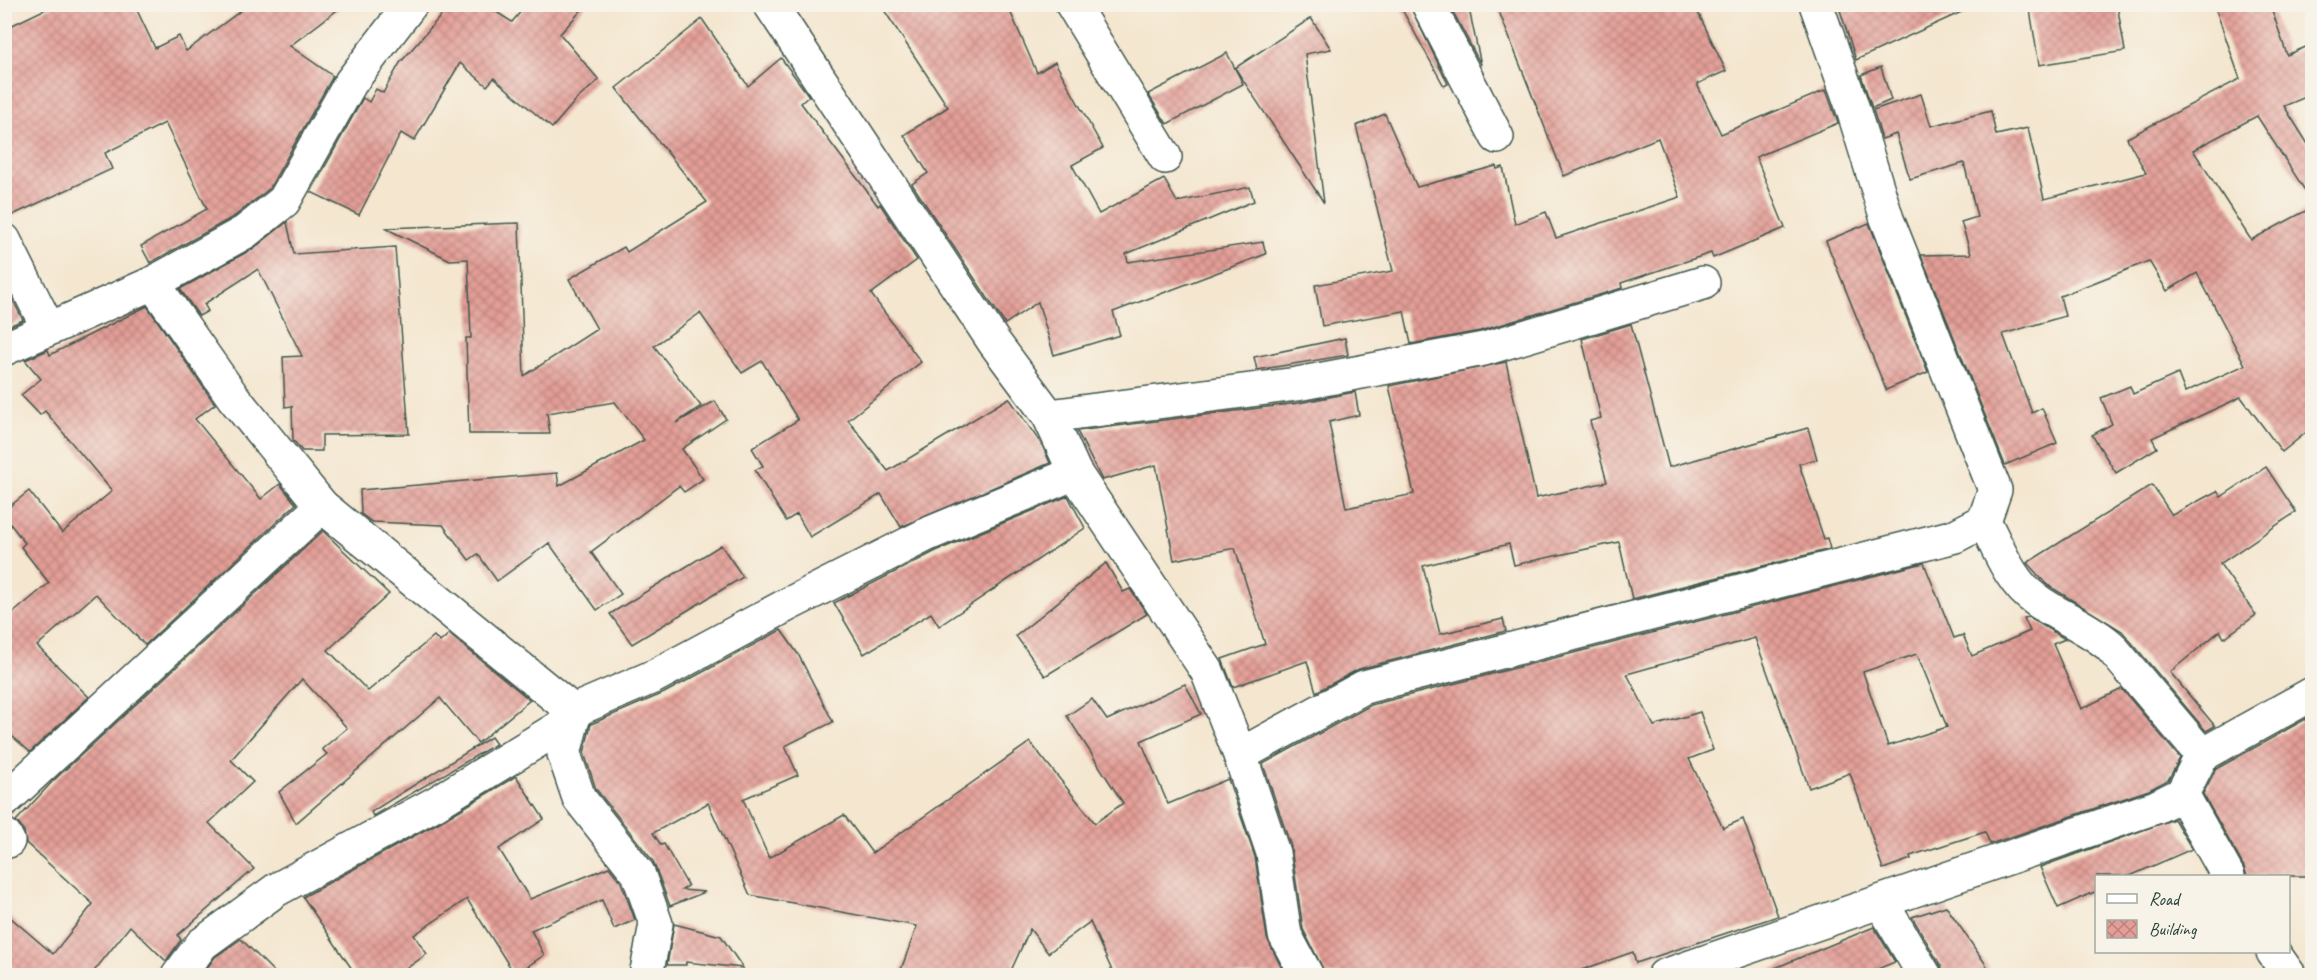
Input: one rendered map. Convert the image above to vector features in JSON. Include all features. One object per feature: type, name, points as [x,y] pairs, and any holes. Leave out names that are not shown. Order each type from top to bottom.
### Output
[{"type":"street","points":[[4,349],[153,283],[245,232],[284,201],[351,82],[411,4]]},
{"type":"street","points":[[771,4],[994,342],[1049,416],[1075,472],[1206,671],[1240,755],[1273,853],[1285,935],[1306,975]]},
{"type":"street","points":[[1072,4],[1165,157]]},
{"type":"street","points":[[1428,4],[1497,137]]},
{"type":"street","points":[[1240,755],[1364,687],[1955,536],[1984,521],[1995,490],[1887,219],[1851,103],[1816,4]]},
{"type":"street","points":[[4,240],[48,328]]},
{"type":"street","points":[[153,283],[233,397],[322,506],[573,715]]},
{"type":"street","points":[[1049,416],[1297,384],[1484,349],[1703,283]]},
{"type":"street","points":[[178,975],[202,944],[276,890],[436,803],[573,715],[655,676],[787,605],[928,534],[1075,472]]},
{"type":"street","points":[[4,801],[322,506]]},
{"type":"street","points":[[1984,521],[2017,581],[2034,599],[2094,632],[2110,646],[2202,755]]},
{"type":"street","points":[[1664,975],[2156,807],[2182,794],[2202,755],[2313,694]]},
{"type":"street","points":[[573,715],[564,754],[579,798],[638,873],[656,924],[646,975]]},
{"type":"street","points":[[2182,794],[2227,875]]},
{"type":"street","points":[[1881,902],[1925,975]]},
{"type":"street","points":[[2274,953],[2290,975]]},
{"type":"building","points":[[56,4],[134,4],[155,48],[179,36],[186,51],[250,4],[345,4],[290,46],[333,76],[269,189],[235,216],[150,263],[141,246],[207,209],[165,123],[105,153],[112,169],[4,219],[4,29]]},
{"type":"building","points":[[451,4],[484,4],[512,22],[527,4],[587,4],[560,34],[599,80],[576,100],[552,128],[494,78],[487,86],[460,63],[414,141],[401,133],[359,215],[311,192],[363,98],[369,102],[376,89],[383,93],[400,63]]},
{"type":"building","points":[[880,4],[1007,4],[1037,73],[1055,62],[1103,148],[1072,165],[1099,214],[1164,179],[1177,202],[1250,187],[1254,201],[1126,254],[1128,262],[1263,242],[1266,254],[1113,312],[1120,335],[1054,355],[1038,302],[1005,324],[912,184],[928,173],[904,135],[948,107]]},
{"type":"building","points":[[1399,4],[1409,4],[1448,84],[1444,86]]},
{"type":"building","points":[[1449,4],[1468,4],[1481,65]]},
{"type":"building","points":[[1496,4],[1694,4],[1726,71],[1697,84],[1721,134],[1826,90],[1838,123],[1756,157],[1785,228],[1713,258],[1711,253],[1621,283],[1622,288],[1480,331],[1411,344],[1404,311],[1322,326],[1315,285],[1393,271],[1356,126],[1385,114],[1417,187],[1496,166],[1497,169],[1503,167],[1515,224],[1546,212],[1556,238],[1680,197],[1658,138],[1564,176]]},
{"type":"building","points":[[1838,4],[1979,4],[1856,60]]},
{"type":"building","points":[[2029,4],[2117,4],[2125,51],[2039,65]]},
{"type":"building","points":[[2214,4],[2270,4],[2287,55],[2313,44],[2313,94],[2284,106],[2313,152],[2313,203],[2257,116],[2193,150],[2251,240],[2313,207],[2313,427],[2282,452],[2241,397],[2152,438],[2157,448],[2116,473],[2092,435],[2112,424],[2101,398],[2130,386],[2133,394],[2178,374],[2185,392],[2245,365],[2197,273],[2167,291],[2149,261],[2060,296],[2065,316],[2003,334],[2032,413],[2042,408],[2057,443],[2005,465],[1921,255],[1971,254],[1961,222],[1977,217],[1964,163],[1910,179],[1896,134],[1882,139],[1873,110],[1921,94],[1931,126],[1991,111],[1996,135],[2028,128],[2044,199],[2146,173],[2127,138],[2240,79]]},
{"type":"building","points":[[1311,18],[1331,49],[1305,54],[1324,203],[1235,68]]},
{"type":"building","points":[[702,19],[748,86],[781,58],[809,96],[801,103],[878,206],[880,204],[917,260],[871,294],[921,362],[848,420],[888,471],[1009,398],[1042,445],[1050,463],[901,527],[881,494],[810,537],[797,514],[786,521],[755,470],[763,466],[752,448],[798,420],[762,361],[742,373],[700,313],[654,346],[701,406],[676,423],[715,401],[726,419],[682,449],[703,479],[684,492],[679,486],[591,552],[621,594],[597,610],[549,543],[497,581],[478,554],[469,560],[443,525],[372,522],[361,514],[360,490],[557,473],[559,486],[644,440],[615,402],[547,413],[550,434],[469,434],[466,338],[471,338],[468,259],[450,260],[385,228],[519,223],[524,376],[597,329],[569,279],[624,247],[627,252],[707,202],[616,88]]},
{"type":"building","points":[[1227,53],[1243,84],[1167,124],[1148,94]]},
{"type":"building","points":[[1881,67],[1891,100],[1872,108],[1861,75]]},
{"type":"building","points":[[287,222],[294,254],[395,247],[409,434],[322,435],[322,451],[302,451],[293,440],[292,406],[285,407],[283,357],[302,356],[258,269],[204,304],[208,311],[199,316],[180,289],[254,248]]},
{"type":"building","points":[[1869,223],[1928,372],[1886,390],[1826,241]]},
{"type":"building","points":[[4,283],[23,320],[4,328]]},
{"type":"building","points":[[147,306],[215,404],[195,419],[261,499],[280,484],[296,504],[145,645],[96,594],[37,646],[89,697],[30,752],[4,729],[4,615],[7,618],[49,583],[21,547],[25,543],[4,516],[4,511],[29,491],[62,533],[112,491],[45,411],[40,415],[21,395],[41,379],[25,360],[48,350],[50,355]]},
{"type":"building","points":[[1631,324],[1669,467],[1808,428],[1817,459],[1799,464],[1824,539],[1827,538],[1830,549],[1632,599],[1619,542],[1514,565],[1509,544],[1423,566],[1440,634],[1503,619],[1506,631],[1359,669],[1316,692],[1307,661],[1233,687],[1222,659],[1265,644],[1235,548],[1174,560],[1156,465],[1102,480],[1077,431],[1299,403],[1355,392],[1359,415],[1329,422],[1346,508],[1414,494],[1389,386],[1506,362],[1536,498],[1607,482],[1590,421],[1601,418],[1582,339]]},
{"type":"building","points":[[1345,338],[1348,355],[1257,370],[1254,357]]},
{"type":"building","points":[[2266,467],[2296,512],[2220,564],[2256,615],[2224,638],[2220,631],[2170,672],[2215,726],[2206,731],[2122,631],[2046,584],[2027,563],[2152,485],[2172,515],[2217,491],[2221,497]]},
{"type":"building","points":[[1068,496],[1085,528],[939,626],[931,613],[864,654],[834,603],[936,551]]},
{"type":"building","points":[[323,531],[389,594],[328,650],[368,691],[434,636],[440,642],[449,634],[530,700],[478,743],[440,698],[296,823],[279,792],[327,754],[322,749],[347,728],[302,679],[231,760],[253,782],[209,823],[254,869],[178,935],[181,940],[166,961],[130,926],[91,975],[4,975],[4,912],[53,954],[93,904],[26,843],[24,831],[16,821],[53,781]]},
{"type":"building","points":[[721,545],[743,577],[632,644],[610,614]]},
{"type":"building","points":[[1106,563],[1123,592],[1130,589],[1147,614],[1045,676],[1016,636]]},
{"type":"building","points":[[1924,563],[1954,638],[1963,635],[1972,656],[2030,631],[2024,618],[2029,617],[2065,639],[2053,644],[2081,709],[2122,689],[2180,758],[2168,780],[2149,790],[1990,844],[1985,832],[1910,856],[1911,859],[1883,869],[1850,773],[1809,788],[1755,638],[1627,674],[1654,726],[1700,712],[1713,750],[1689,759],[1723,828],[1743,819],[1778,916],[1636,963],[1633,952],[1567,975],[1326,975],[1303,929],[1291,847],[1263,764],[1371,705]],"holes":[[[1917,654],[1947,727],[1888,746],[1863,672]]]},
{"type":"building","points":[[781,630],[798,654],[833,722],[785,746],[798,775],[743,799],[769,858],[844,815],[872,853],[1030,742],[1095,823],[1123,803],[1067,716],[1092,699],[1107,720],[1185,684],[1201,714],[1141,741],[1168,804],[1228,779],[1255,857],[1267,938],[1285,975],[1114,975],[1090,922],[1048,953],[1030,929],[1009,975],[899,975],[917,926],[750,895],[708,803],[653,833],[661,845],[664,844],[688,886],[682,890],[705,892],[670,906],[653,861],[596,789],[584,753],[591,724],[664,693]]},
{"type":"building","points":[[2313,715],[2313,876],[2247,875],[2203,794],[2216,769]]},
{"type":"building","points":[[491,737],[496,744],[373,816],[371,812]]},
{"type":"building","points":[[516,776],[544,819],[499,849],[530,899],[609,867],[621,882],[635,920],[614,929],[602,900],[531,930],[544,955],[515,975],[467,899],[414,935],[427,954],[397,975],[356,975],[303,897],[445,819]]},
{"type":"building","points":[[2174,819],[2192,849],[2132,875],[2095,875],[2095,892],[2058,908],[2040,867]]},
{"type":"building","points":[[1946,906],[1993,975],[1944,975],[1912,917]]},
{"type":"building","points":[[674,924],[721,936],[743,968],[686,962],[686,965],[667,965]]},
{"type":"building","points":[[1874,927],[1895,962],[1863,975],[1758,975]]},
{"type":"building","points":[[241,939],[277,975],[202,975],[215,957]]}]
